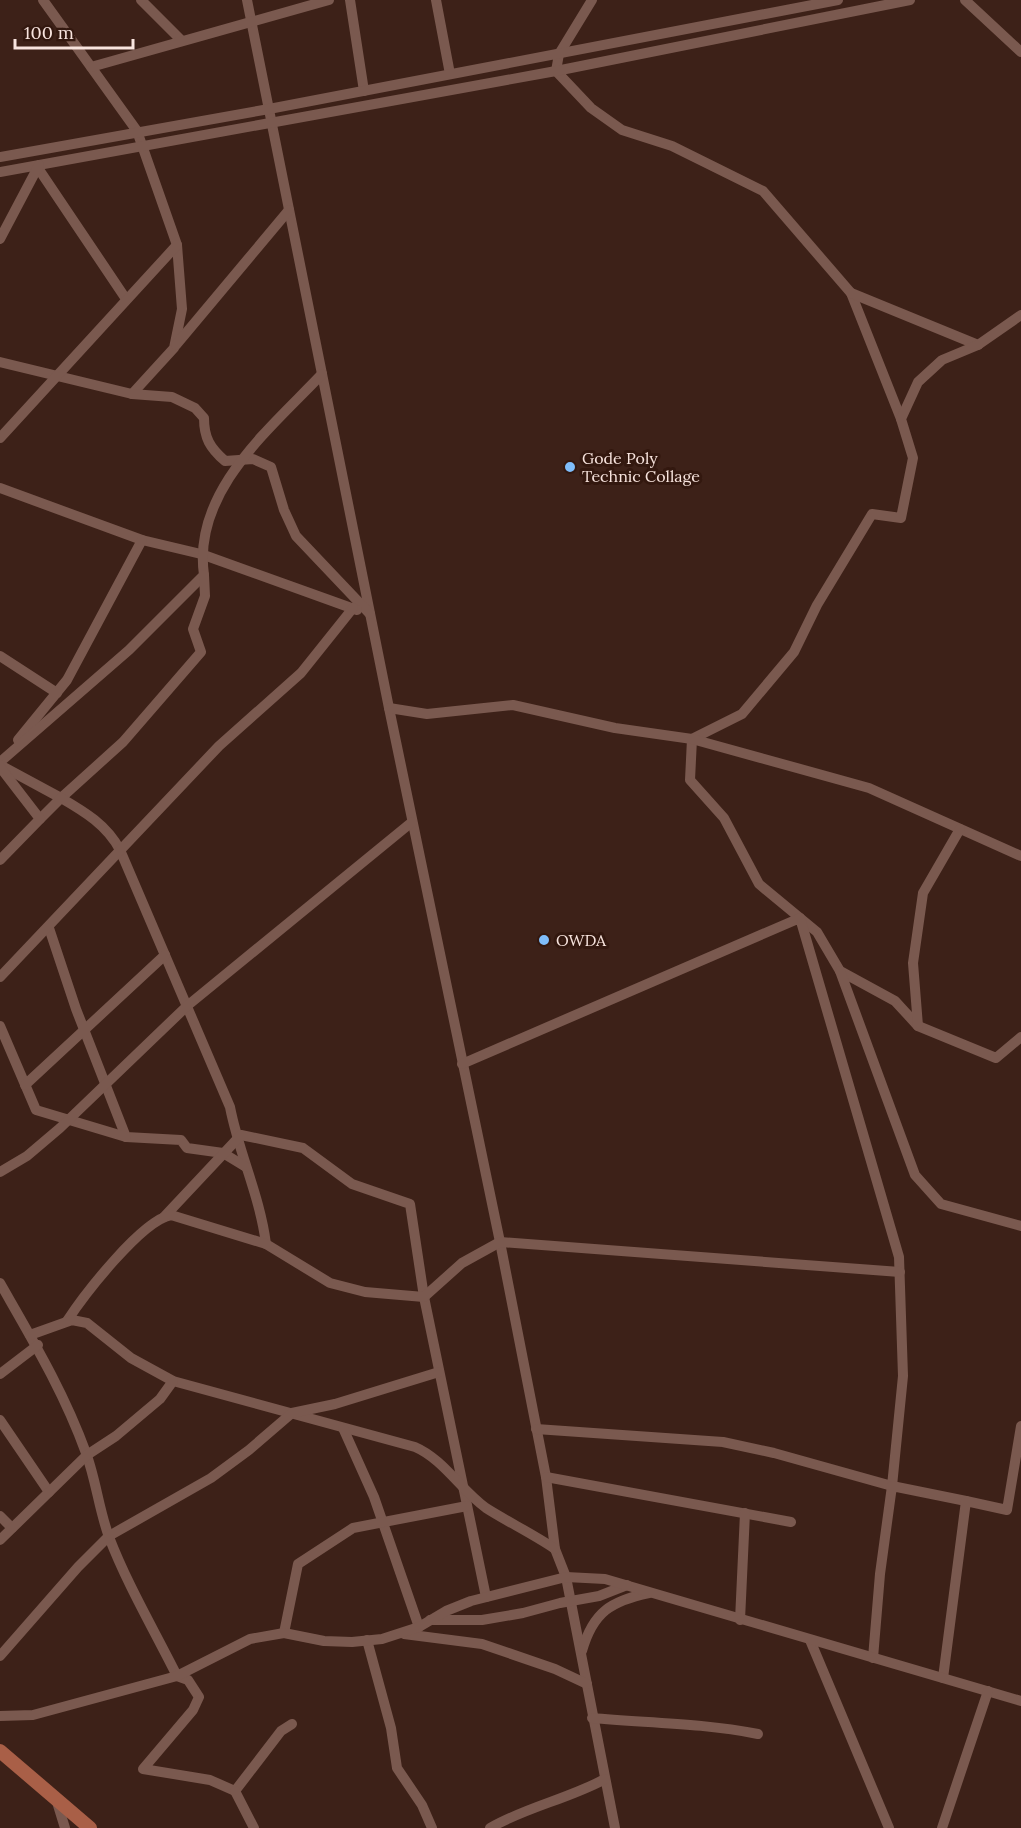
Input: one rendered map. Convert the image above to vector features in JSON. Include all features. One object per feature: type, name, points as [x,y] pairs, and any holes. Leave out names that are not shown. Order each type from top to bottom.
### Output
[{"type":"main road","points":[[0,1751],[90,1828]]},
{"type":"street","points":[[43,0],[137,131],[177,245],[182,309],[174,348]]},
{"type":"street","points":[[141,0],[181,40]]},
{"type":"street","points":[[247,0],[412,822],[500,1242],[546,1477],[555,1548],[566,1577],[615,1828]]},
{"type":"street","points":[[91,67],[329,0]]},
{"type":"street","points":[[350,0],[364,91]]},
{"type":"street","points":[[436,0],[450,74]]},
{"type":"street","points":[[556,70],[559,54],[592,0]]},
{"type":"street","points":[[0,157],[269,109],[838,0]]},
{"type":"street","points":[[0,172],[142,148],[556,70],[910,0]]},
{"type":"street","points":[[964,0],[1021,52]]},
{"type":"street","points":[[757,16],[760,30]]},
{"type":"street","points":[[556,70],[591,108],[622,130],[672,146],[763,191],[851,292],[901,419],[912,458],[901,518],[872,514],[817,605],[794,652],[742,714],[692,740]]},
{"type":"street","points":[[0,239],[39,166]]},
{"type":"street","points":[[39,166],[126,299]]},
{"type":"street","points":[[132,393],[174,348],[289,210]]},
{"type":"street","points":[[0,438],[54,376],[177,245]]},
{"type":"street","points":[[851,292],[978,345]]},
{"type":"street","points":[[901,419],[918,382],[942,360],[978,345],[1021,315]]},
{"type":"street","points":[[0,362],[132,393],[172,397],[195,408],[204,418],[204,435],[212,450],[225,461],[253,459],[271,467],[284,510],[296,536],[371,615]]},
{"type":"street","points":[[0,860],[61,798],[123,742],[201,651],[193,628],[205,596],[201,554],[216,502],[240,461],[322,374]]},
{"type":"street","points":[[0,489],[142,540],[201,554],[371,615]]},
{"type":"street","points":[[0,764],[67,680],[142,540]]},
{"type":"street","points":[[0,764],[129,650],[204,575]]},
{"type":"street","points":[[0,977],[49,928],[219,746],[301,673],[353,608]]},
{"type":"street","points":[[0,656],[57,693]]},
{"type":"street","points":[[0,668],[11,663]]},
{"type":"street","points":[[389,708],[427,714],[513,705],[615,728],[692,740],[869,788],[1021,856]]},
{"type":"street","points":[[692,740],[690,780],[724,818],[759,884],[817,932],[840,971],[915,1175],[940,1204],[1021,1226]]},
{"type":"street","points":[[0,764],[83,811],[111,833],[230,1107],[236,1140],[261,1209],[266,1244]]},
{"type":"street","points":[[0,764],[40,819]]},
{"type":"street","points":[[0,1172],[27,1156],[70,1120],[187,1006],[412,822]]},
{"type":"street","points":[[918,1026],[913,963],[923,893],[960,829]]},
{"type":"street","points":[[462,1064],[800,918]]},
{"type":"street","points":[[800,918],[899,1257],[903,1376],[880,1574],[873,1658]]},
{"type":"street","points":[[49,928],[85,1032],[126,1137]]},
{"type":"street","points":[[25,1085],[85,1032],[165,955]]},
{"type":"street","points":[[840,971],[895,1001],[918,1026],[996,1058],[1021,1037]]},
{"type":"street","points":[[0,1026],[36,1110],[126,1137],[181,1140],[187,1148],[224,1153],[246,1167]]},
{"type":"street","points":[[67,1321],[89,1288],[132,1243],[164,1216],[241,1135],[303,1148],[352,1184],[410,1204],[424,1297],[486,1597]]},
{"type":"street","points":[[164,1216],[171,1215],[190,1220],[266,1244],[330,1283],[365,1292],[424,1297],[462,1263],[500,1242],[900,1272]]},
{"type":"street","points":[[0,1283],[38,1345],[64,1397],[87,1455],[109,1536],[177,1676],[188,1680],[199,1696],[193,1710],[143,1769],[210,1780],[235,1791],[254,1828]]},
{"type":"street","points":[[30,1335],[67,1321],[87,1323],[131,1358],[173,1381],[428,1452],[463,1489],[487,1508],[555,1548]]},
{"type":"street","points":[[0,1374],[38,1345]]},
{"type":"street","points":[[0,1656],[78,1567],[109,1536],[211,1478],[249,1450],[292,1413],[335,1404],[439,1372]]},
{"type":"street","points":[[0,1540],[87,1455],[125,1429],[159,1399],[173,1381]]},
{"type":"street","points":[[0,1420],[49,1492]]},
{"type":"street","points":[[536,1429],[723,1442],[774,1453],[892,1486],[1007,1510],[1015,1494],[1021,1426]]},
{"type":"street","points":[[343,1428],[382,1522],[419,1627]]},
{"type":"street","points":[[546,1477],[791,1522]]},
{"type":"street","points":[[943,1678],[966,1502]]},
{"type":"street","points":[[284,1633],[298,1564],[353,1528],[467,1506]]},
{"type":"street","points":[[740,1620],[745,1513]]},
{"type":"street","points":[[0,1516],[12,1528]]},
{"type":"street","points":[[0,1716],[33,1715],[177,1676],[249,1639],[284,1633],[324,1641],[367,1640],[401,1634],[419,1627],[446,1611],[486,1597],[566,1577],[604,1579],[627,1585],[1021,1701]]},
{"type":"street","points":[[430,1620],[482,1620],[541,1610],[570,1601],[599,1596],[627,1585]]},
{"type":"street","points":[[581,1654],[595,1621],[606,1609],[621,1599],[652,1592]]},
{"type":"street","points":[[401,1634],[482,1644],[555,1669],[587,1684]]},
{"type":"street","points":[[367,1640],[391,1728],[397,1768],[422,1805],[432,1828]]},
{"type":"street","points":[[810,1640],[890,1828]]},
{"type":"street","points":[[942,1828],[988,1691]]},
{"type":"street","points":[[592,1718],[674,1726],[715,1726],[758,1734]]},
{"type":"street","points":[[235,1791],[281,1731],[292,1724]]},
{"type":"street","points":[[490,1828],[523,1811],[582,1791],[605,1779]]},
{"type":"street","points":[[57,1802],[65,1828]]},
{"type":"place","name":"Gode Poly Technic Collage","points":[[570,467]]},
{"type":"place","name":"OWDA","points":[[544,940]]}]
